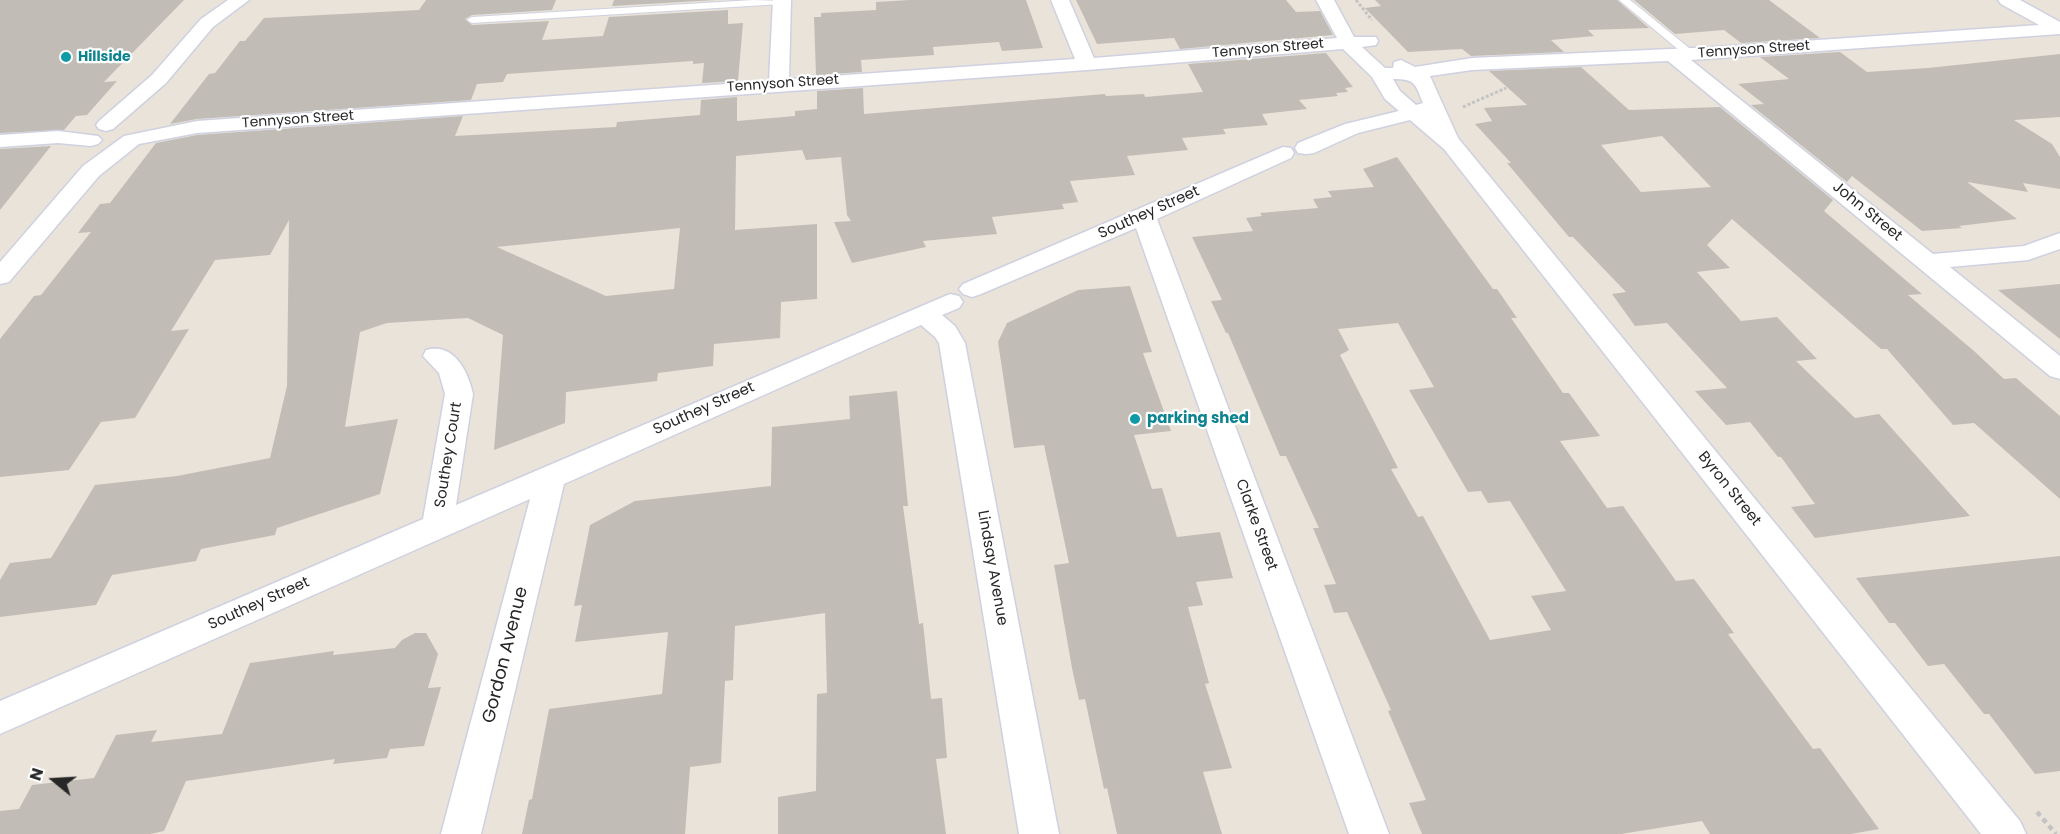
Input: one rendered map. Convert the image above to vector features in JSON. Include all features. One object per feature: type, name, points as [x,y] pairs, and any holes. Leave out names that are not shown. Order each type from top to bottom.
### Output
[{"type":"street","points":[[0,141],[98,134],[159,79],[195,40],[228,18],[240,0]]},
{"type":"street","points":[[1060,0],[1087,64]]},
{"type":"street","name":"Byron Street","points":[[1325,0],[1357,54],[1380,74],[1392,95],[1452,144],[2006,834]]},
{"type":"street","name":"Byron Street","points":[[1330,0],[1352,16],[1382,55],[1424,81],[1452,144]]},
{"type":"street","points":[[2007,0],[2060,29]]},
{"type":"street","points":[[779,84],[782,1]]},
{"type":"street","name":"Tennyson Street","points":[[1380,74],[1413,73],[1472,64],[1681,55],[2060,29]]},
{"type":"street","name":"Tennyson Street","points":[[98,134],[129,119],[144,119],[141,127],[197,127],[1087,64],[1369,41]]},
{"type":"street","name":"John Street","points":[[1681,55],[2060,370]]},
{"type":"street","points":[[0,277],[91,171],[141,127],[159,79]]},
{"type":"street","name":"Southey Street","points":[[1306,148],[1352,128],[1434,106]]},
{"type":"street","points":[[91,171],[98,159],[98,134]]},
{"type":"street","name":"Southey Street","points":[[0,718],[1283,153]]},
{"type":"street","name":"Clarke Street","points":[[1144,216],[1369,834]]},
{"type":"street","points":[[1929,262],[2028,253],[2060,240]]},
{"type":"street","name":"Lindsay Avenue","points":[[949,301],[946,332],[952,343],[1039,834]]},
{"type":"street","name":"Southey Court","points":[[436,356],[447,363],[456,380],[459,394],[437,526]]},
{"type":"street","name":"Gordon Avenue","points":[[461,834],[551,476]]},
{"type":"lane","points":[[1624,0],[1681,55]]},
{"type":"lane","points":[[472,20],[782,1]]},
{"type":"lane","name":"Southey Street","points":[[1283,153],[1306,148]]},
{"type":"building","points":[[0,0],[184,0],[104,82],[117,81],[87,115],[76,116],[64,130],[0,133]]},
{"type":"building","points":[[426,0],[556,0],[552,10],[472,15],[465,19],[472,25],[549,21],[542,40],[603,36],[609,17],[728,10],[728,24],[743,23],[738,81],[702,83],[704,63],[693,64],[693,61],[507,74],[503,82],[477,84],[471,100],[197,119],[170,124],[209,74],[215,73],[240,41],[245,41],[264,18],[419,10]]},
{"type":"building","points":[[614,0],[716,0],[612,6]]},
{"type":"building","points":[[1026,0],[1043,48],[1002,51],[999,42],[933,47],[934,55],[861,60],[862,72],[816,75],[814,17],[821,17],[821,13],[876,10],[876,2]]},
{"type":"building","points":[[1076,0],[1286,0],[1296,12],[1320,11],[1333,35],[1180,49],[1174,38],[1097,44]]},
{"type":"building","points":[[1375,0],[1617,0],[1649,28],[1588,30],[1594,36],[1551,40],[1564,52],[1471,56],[1462,49],[1408,52],[1365,8],[1381,6]]},
{"type":"building","points":[[1634,0],[1769,0],[1820,38],[1741,43],[1724,30],[1675,34]]},
{"type":"building","points":[[1840,52],[1867,72],[2060,54],[2060,117],[2014,120],[2052,144],[2060,157],[2060,189],[2023,183],[2028,192],[1967,182],[2017,219],[1959,226],[1962,228],[1922,231],[1852,176],[1847,182],[1751,105],[1764,104],[1738,84],[1789,79],[1760,57]]},
{"type":"building","points":[[1326,53],[1353,87],[1345,88],[1348,92],[1336,93],[1338,96],[1299,100],[1307,109],[1262,114],[1268,125],[1223,129],[1226,134],[1182,138],[1188,150],[1127,156],[1135,175],[1070,181],[1078,202],[1062,204],[1064,209],[992,217],[997,234],[923,241],[926,247],[852,263],[834,222],[851,221],[847,215],[841,157],[806,160],[802,150],[736,156],[735,230],[817,224],[817,299],[781,302],[780,338],[714,344],[713,366],[658,373],[657,381],[566,392],[565,423],[494,450],[503,335],[468,318],[387,323],[360,332],[345,427],[398,419],[380,494],[277,528],[275,535],[201,549],[196,561],[112,575],[96,605],[0,617],[0,580],[10,563],[51,558],[95,485],[177,476],[270,458],[287,386],[289,220],[270,255],[215,260],[171,331],[189,329],[135,418],[101,422],[69,470],[0,477],[0,339],[34,296],[41,295],[91,232],[78,233],[100,204],[110,203],[156,143],[197,135],[463,116],[455,136],[616,127],[617,122],[700,115],[701,100],[737,97],[737,121],[795,116],[795,111],[817,109],[817,91],[863,88],[864,114],[1105,94],[1106,96],[1144,94],[1145,97],[1203,92],[1188,64]],"holes":[[[680,228],[674,289],[606,296],[497,247]]]},
{"type":"building","points":[[1581,67],[1629,110],[1720,107],[1833,200],[1824,211],[1922,294],[1908,295],[2004,379],[2016,378],[2060,416],[2060,499],[1974,423],[1953,425],[1887,349],[1881,349],[1732,219],[1707,245],[1730,268],[1697,272],[1741,321],[1777,317],[1817,359],[1796,361],[1855,418],[1879,414],[1970,516],[1815,538],[1791,507],[1815,504],[1781,457],[1778,457],[1750,422],[1726,425],[1695,391],[1727,388],[1667,323],[1635,326],[1612,294],[1626,292],[1573,237],[1569,237],[1507,163],[1511,163],[1475,124],[1492,121],[1484,108],[1527,105],[1489,71]],"holes":[[[1662,136],[1711,187],[1641,192],[1601,145]]]},
{"type":"building","points":[[51,146],[0,210],[0,149]]},
{"type":"building","points":[[1397,157],[1493,289],[1497,289],[1517,318],[1511,318],[1563,393],[1569,393],[1600,436],[1560,441],[1607,508],[1623,506],[1676,581],[1694,579],[1734,633],[1728,634],[1813,749],[1820,748],[1879,829],[1851,834],[1710,834],[1702,821],[1621,834],[1422,834],[1409,803],[1426,800],[1388,711],[1391,710],[1347,612],[1334,613],[1324,585],[1336,584],[1313,528],[1319,528],[1286,456],[1280,456],[1228,333],[1211,301],[1222,300],[1192,237],[1253,231],[1246,218],[1262,216],[1260,213],[1318,208],[1313,199],[1332,197],[1328,191],[1374,187],[1363,169]],"holes":[[[1398,323],[1434,387],[1409,390],[1468,492],[1481,491],[1488,503],[1510,501],[1566,591],[1531,596],[1551,630],[1490,640],[1423,516],[1418,517],[1391,469],[1398,468],[1340,355],[1349,350],[1338,329]]]},
{"type":"building","points":[[2060,284],[2060,339],[1998,290]]},
{"type":"building","points":[[1130,286],[1152,352],[1143,353],[1171,431],[1134,435],[1152,489],[1162,488],[1177,537],[1220,532],[1233,578],[1196,582],[1203,605],[1188,607],[1209,683],[1205,684],[1232,768],[1203,772],[1222,834],[1117,834],[1107,788],[1104,789],[1085,699],[1079,700],[1072,668],[1054,565],[1069,563],[1044,445],[1014,448],[998,342],[1007,323],[1078,290]]},
{"type":"building","points":[[897,391],[908,506],[903,506],[919,624],[923,623],[931,699],[942,698],[947,758],[936,759],[946,834],[778,834],[778,797],[816,791],[817,694],[827,693],[825,613],[735,626],[733,680],[725,681],[721,763],[690,767],[685,834],[522,834],[529,800],[532,799],[549,709],[662,694],[668,632],[575,642],[582,605],[574,606],[590,525],[635,501],[771,486],[772,427],[850,419],[849,396]]},
{"type":"building","points":[[2060,556],[2060,771],[2035,774],[1989,714],[1984,714],[1944,664],[1928,666],[1895,623],[1889,623],[1856,578]]},
{"type":"building","points":[[415,633],[426,633],[438,654],[428,688],[441,687],[424,746],[390,749],[387,758],[333,764],[335,759],[186,781],[164,831],[150,834],[0,834],[0,811],[19,809],[32,785],[94,778],[116,735],[157,730],[151,742],[222,734],[250,663],[334,651],[333,655],[395,648],[402,640]]},
{"type":"place","name":"Hillside","points":[[66,57]]},
{"type":"place","name":"parking shed","points":[[1135,419]]}]
